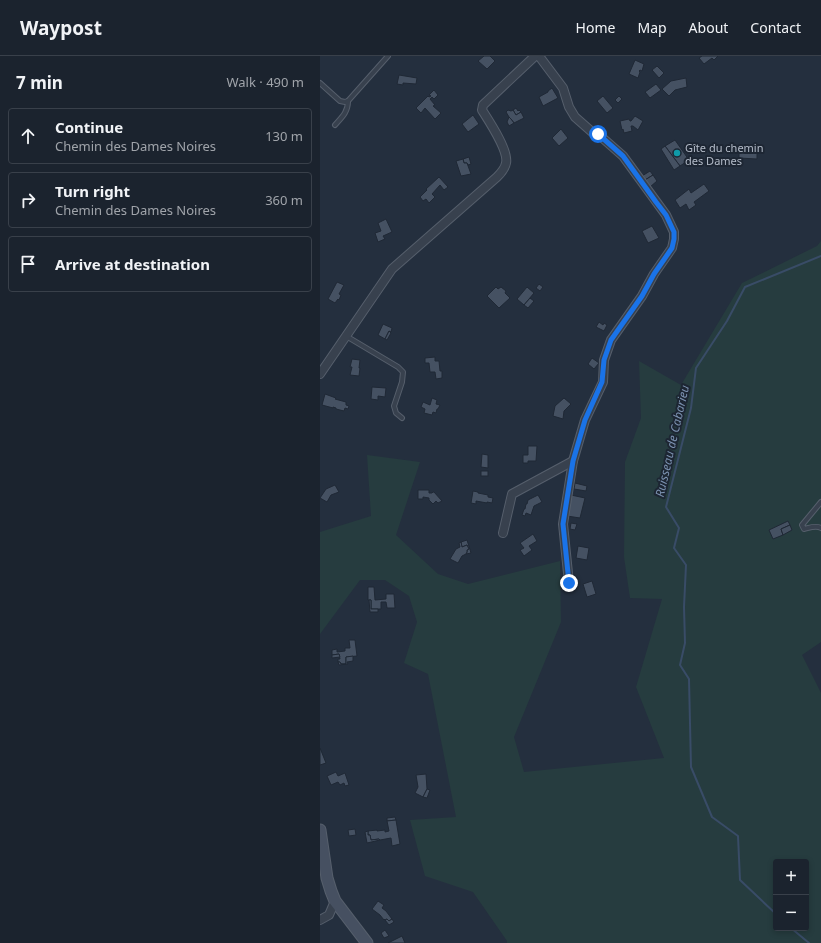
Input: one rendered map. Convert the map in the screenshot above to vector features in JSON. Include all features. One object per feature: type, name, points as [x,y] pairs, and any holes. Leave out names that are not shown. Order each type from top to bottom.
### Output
[{"type":"street","points":[[320,374],[392,269],[498,177],[503,170],[506,163],[506,155],[493,128],[482,110],[483,105],[535,56]]},
{"type":"street","points":[[539,56],[563,88],[569,107],[575,117],[592,132],[598,134],[623,156],[666,215],[674,232],[672,248],[654,274],[642,296],[611,340],[604,360],[602,382],[585,420],[573,461],[563,524],[569,583]]},
{"type":"street","points":[[503,533],[512,494],[573,461]]},
{"type":"street","points":[[320,830],[327,878],[331,891],[335,900],[368,943]]},
{"type":"street","points":[[320,920],[329,915],[335,900]]},
{"type":"lane","points":[[335,125],[347,111],[348,101],[388,56]]},
{"type":"lane","points":[[320,83],[340,101],[348,101]]},
{"type":"lane","points":[[346,336],[398,367],[403,372],[402,382],[394,406],[396,413],[402,418]]},
{"type":"lane","points":[[821,502],[802,525],[804,529],[819,526],[821,528]]},
{"type":"green space","points":[[821,241],[821,642],[802,655],[821,693],[821,943],[507,943],[473,892],[425,876],[410,820],[456,817],[428,674],[404,663],[417,622],[409,596],[385,580],[360,580],[320,634],[320,532],[371,516],[367,455],[420,462],[396,535],[438,574],[468,584],[560,561],[561,622],[514,737],[524,772],[664,758],[636,687],[662,599],[630,598],[624,557],[625,462],[641,418],[639,361],[681,385],[742,283],[817,246]]},
{"type":"building","points":[[484,56],[490,56],[495,61],[487,69],[478,61]]},
{"type":"building","points":[[702,56],[718,56],[714,60],[712,58],[704,64],[699,58]]},
{"type":"building","points":[[635,60],[644,64],[642,71],[639,71],[638,78],[629,74]]},
{"type":"building","points":[[657,66],[664,73],[659,78],[652,70]]},
{"type":"building","points":[[399,75],[417,78],[416,84],[397,84]]},
{"type":"building","points":[[686,78],[687,87],[675,90],[669,96],[662,89],[671,81]]},
{"type":"building","points":[[656,84],[661,90],[650,98],[645,92]]},
{"type":"building","points":[[552,88],[558,98],[543,106],[539,97]]},
{"type":"building","points":[[434,90],[438,95],[434,99],[432,97],[430,99],[435,105],[433,106],[441,113],[435,119],[425,108],[421,113],[416,108],[428,96],[431,96],[429,95]]},
{"type":"building","points":[[603,96],[613,108],[607,113],[597,101]]},
{"type":"building","points":[[619,96],[622,99],[618,103],[615,100]]},
{"type":"building","points":[[516,108],[521,112],[516,115],[513,110]]},
{"type":"building","points":[[508,110],[513,110],[516,115],[521,112],[524,118],[514,123],[506,112]]},
{"type":"building","points":[[473,115],[479,124],[468,132],[462,124]]},
{"type":"building","points":[[635,116],[643,121],[638,130],[631,126],[632,131],[624,133],[620,121],[629,119],[631,121]]},
{"type":"building","points":[[509,117],[514,123],[509,126],[507,122]]},
{"type":"building","points":[[561,129],[568,138],[559,146],[552,138]]},
{"type":"building","name":"Gîte du chemin des Dames","points":[[675,140],[689,160],[680,166],[665,146]]},
{"type":"building","points":[[665,146],[680,166],[674,170],[661,149]]},
{"type":"building","points":[[750,147],[763,148],[762,153],[757,152],[757,159],[739,158],[739,148],[747,148],[747,150],[749,150]]},
{"type":"building","points":[[469,157],[471,164],[468,165],[467,163],[464,163],[463,159]]},
{"type":"building","points":[[463,159],[464,163],[467,163],[471,174],[461,176],[456,161]]},
{"type":"building","points":[[650,171],[653,175],[645,180],[642,176]]},
{"type":"building","points":[[653,175],[657,181],[650,187],[645,180]]},
{"type":"building","points":[[439,177],[448,187],[444,190],[440,185],[432,194],[435,197],[429,203],[426,199],[423,201],[420,197]]},
{"type":"building","points":[[704,184],[709,191],[694,202],[696,205],[689,210],[686,204],[680,208],[675,200],[689,189],[691,193]]},
{"type":"building","points":[[386,219],[392,232],[383,236],[385,239],[378,242],[375,233],[381,231],[378,223]]},
{"type":"building","points":[[652,226],[659,238],[648,243],[642,231]]},
{"type":"building","points":[[337,282],[344,285],[339,294],[341,295],[339,300],[338,299],[335,303],[328,299]]},
{"type":"building","points":[[539,284],[543,287],[540,291],[536,288]]},
{"type":"building","points":[[496,287],[498,289],[501,287],[506,291],[505,293],[510,298],[499,308],[487,296]]},
{"type":"building","points":[[527,287],[534,293],[524,305],[517,299]]},
{"type":"building","points":[[530,298],[534,301],[528,308],[524,305]]},
{"type":"building","points":[[599,322],[603,325],[604,323],[607,325],[604,331],[596,327]]},
{"type":"building","points":[[383,324],[392,328],[391,332],[389,331],[385,339],[378,335]]},
{"type":"building","points":[[389,331],[391,333],[387,340],[385,339]]},
{"type":"building","points":[[435,357],[435,361],[439,361],[440,371],[442,371],[442,378],[436,379],[435,372],[430,372],[429,363],[425,363],[425,358]]},
{"type":"building","points":[[592,358],[599,363],[594,369],[588,364]]},
{"type":"building","points":[[352,359],[360,360],[359,376],[350,375]]},
{"type":"building","points":[[372,387],[386,388],[385,397],[378,396],[378,400],[371,399]]},
{"type":"building","points":[[325,394],[346,402],[346,405],[349,406],[348,409],[345,408],[344,411],[322,405]]},
{"type":"building","points":[[432,398],[437,400],[436,404],[440,405],[436,413],[433,412],[432,415],[424,413],[425,409],[421,407],[423,402],[430,405]]},
{"type":"building","points":[[564,398],[571,404],[564,411],[563,419],[553,416],[555,406]]},
{"type":"building","points":[[528,446],[537,446],[536,461],[528,461],[528,463],[523,463],[523,455],[528,455]]},
{"type":"building","points":[[482,454],[488,455],[488,468],[481,467]]},
{"type":"building","points":[[481,471],[488,471],[488,476],[481,476]]},
{"type":"building","points":[[575,483],[587,486],[586,491],[574,489]]},
{"type":"building","points":[[335,485],[339,492],[331,495],[327,502],[320,498],[326,489]]},
{"type":"building","points":[[418,490],[429,490],[429,493],[434,492],[442,501],[438,503],[436,501],[433,504],[429,498],[423,497],[423,499],[418,499]]},
{"type":"building","points":[[473,491],[493,498],[492,503],[476,501],[476,504],[471,503]]},
{"type":"building","points":[[538,495],[542,502],[534,506],[531,515],[526,513],[525,516],[522,515],[528,500]]},
{"type":"building","points":[[571,495],[585,498],[580,518],[567,516]]},
{"type":"building","points":[[788,521],[790,525],[781,529],[783,535],[773,539],[769,530]]},
{"type":"building","points":[[571,523],[577,524],[575,530],[570,529]]},
{"type":"building","points":[[790,525],[792,530],[783,535],[781,529]]},
{"type":"building","points":[[533,534],[537,541],[529,546],[532,550],[524,556],[520,550],[524,548],[520,543]]},
{"type":"building","points":[[467,540],[471,553],[466,554],[467,550],[469,549],[467,545],[462,547],[461,542]]},
{"type":"building","points":[[461,542],[462,547],[467,545],[469,549],[458,563],[450,559],[456,549],[460,547],[459,543]]},
{"type":"building","points":[[578,546],[589,548],[587,560],[576,558]]},
{"type":"building","points":[[592,581],[596,594],[587,597],[583,584]]},
{"type":"building","points":[[368,587],[374,587],[375,600],[386,599],[386,594],[394,594],[395,608],[387,608],[386,602],[381,602],[381,609],[371,609],[371,600],[368,600]]},
{"type":"building","points":[[369,600],[371,600],[371,609],[378,609],[378,612],[370,612]]},
{"type":"building","points":[[349,640],[355,640],[357,656],[346,657],[346,664],[341,664],[338,662],[338,659],[340,659],[339,654],[332,655],[332,650],[337,649],[337,652],[345,651],[345,648],[350,648]]},
{"type":"building","points":[[339,654],[340,657],[332,658],[332,655]]},
{"type":"building","points":[[353,656],[353,661],[347,662],[348,664],[339,665],[338,662],[341,664],[346,664],[346,657]]},
{"type":"building","points":[[320,748],[326,763],[320,765]]},
{"type":"building","points":[[336,772],[338,776],[345,773],[349,785],[345,786],[344,783],[340,785],[338,782],[331,785],[327,776]]},
{"type":"building","points":[[426,774],[427,789],[423,797],[415,793],[418,787],[416,775]]},
{"type":"building","points":[[427,789],[430,790],[427,798],[423,797]]},
{"type":"building","points":[[395,817],[396,820],[387,821],[387,818]]},
{"type":"building","points":[[396,820],[400,844],[392,846],[391,838],[371,840],[370,835],[368,835],[368,831],[389,831],[387,821]]},
{"type":"building","points":[[355,829],[356,835],[349,836],[348,830]]},
{"type":"building","points":[[368,831],[368,835],[370,835],[371,840],[380,840],[367,843],[365,832]]},
{"type":"building","points":[[378,901],[384,905],[382,908],[392,919],[389,921],[387,919],[384,920],[372,909]]},
{"type":"building","points":[[387,919],[389,921],[392,919],[394,922],[389,925],[385,920]]},
{"type":"building","points":[[385,930],[389,936],[384,938],[381,933]]},
{"type":"building","points":[[402,936],[405,943],[388,943]]},
{"type":"waterway","name":"Ruisseau de Cabarieu","points":[[773,911],[740,880],[738,836],[712,817],[691,767],[689,679],[680,665],[685,643],[684,607],[686,565],[674,548],[679,528],[666,507],[691,408],[696,368],[727,321],[745,287],[821,256]]},
{"type":"waterway","name":"Ruisseau de Cabarieu","points":[[795,931],[809,943]]},
{"type":"place","name":"Gîte du chemin des Dames","points":[[677,153]]},
{"type":"route","points":[[569,583],[563,524],[573,461],[585,420],[602,382],[604,360],[611,340],[642,296],[654,274],[672,248],[674,239],[674,232],[666,215],[623,156],[598,134]]}]
